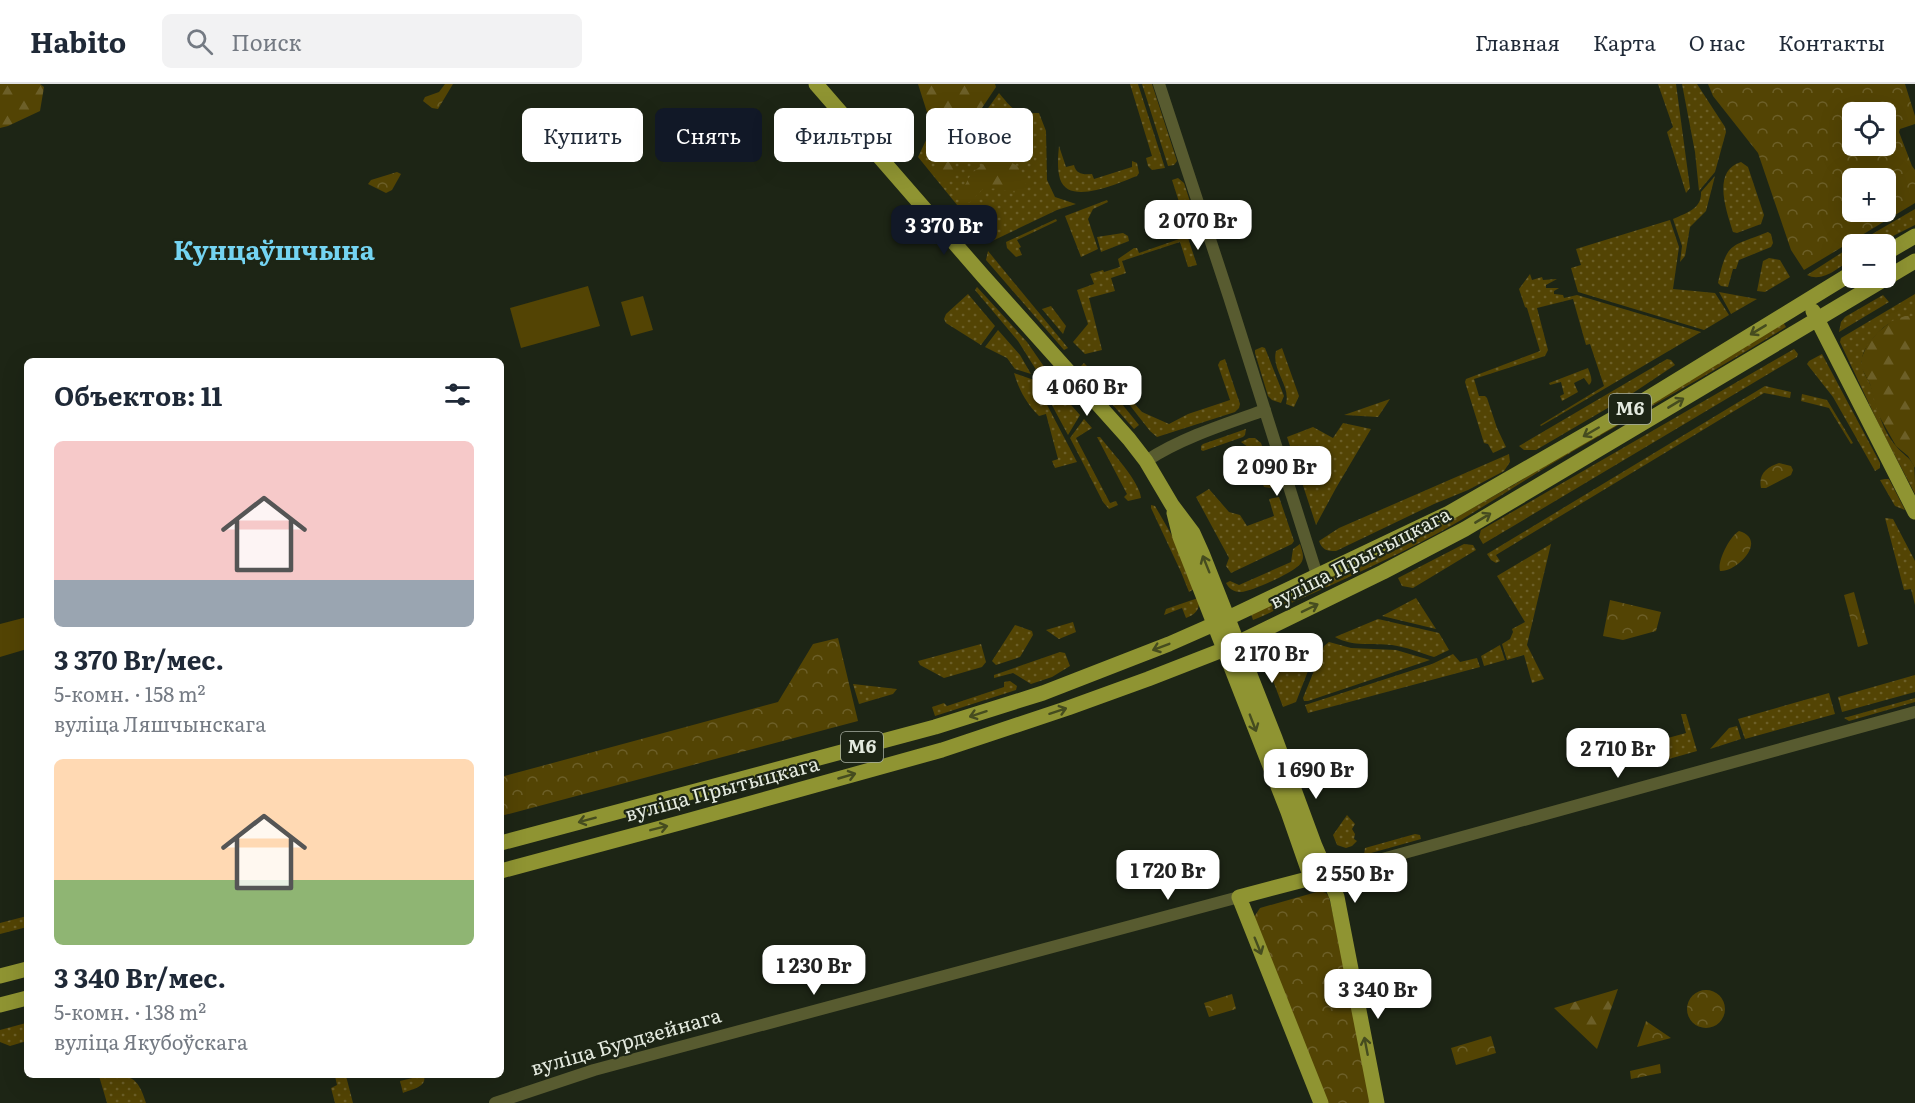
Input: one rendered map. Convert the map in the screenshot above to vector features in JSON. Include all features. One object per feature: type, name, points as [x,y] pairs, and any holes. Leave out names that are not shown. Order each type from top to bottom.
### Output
[{"type":"main road","points":[[816,84],[1129,439],[1146,461],[1172,505],[1180,537],[1222,621],[1337,897],[1377,1103]]},
{"type":"main road","points":[[1896,247],[1915,236]]},
{"type":"main road","name":"вуліца Прытыцкага","points":[[504,870],[942,750],[1148,680],[1232,646],[1465,529],[1915,261]]},
{"type":"main road","name":"вуліца Прытыцкага","points":[[504,842],[935,727],[1043,693],[1169,644],[1458,508],[1635,406],[1842,279]]},
{"type":"main road","points":[[1808,300],[1915,512]]},
{"type":"main road","points":[[1232,646],[1311,878]]},
{"type":"main road","name":"вуліца Бурдзейнага","points":[[1239,897],[1328,874]]},
{"type":"main road","points":[[1239,897],[1321,1103]]},
{"type":"main road","points":[[0,976],[24,970]]},
{"type":"main road","points":[[0,1005],[24,999]]},
{"type":"street","points":[[1159,84],[1317,574]]},
{"type":"street","points":[[1146,461],[1160,452],[1210,430],[1265,410]]},
{"type":"street","name":"вуліца Бурдзейнага","points":[[1328,874],[1915,712]]},
{"type":"street","name":"вуліца Бурдзейнага","points":[[495,1103],[601,1068],[1239,897]]},
{"type":"green space","points":[[0,84],[40,84],[44,87],[40,111],[0,128]]},
{"type":"green space","points":[[445,84],[453,84],[438,109],[432,108],[423,101],[425,97],[439,92]]},
{"type":"green space","points":[[918,84],[995,84],[996,87],[982,108],[926,109]]},
{"type":"green space","points":[[1130,84],[1138,84],[1165,168],[1152,170],[1148,166],[1146,158],[1152,156]]},
{"type":"green space","points":[[1142,84],[1152,84],[1177,161],[1174,165],[1168,166]]},
{"type":"green space","points":[[1658,84],[1676,84],[1690,188],[1686,193],[1667,132],[1673,127]]},
{"type":"green space","points":[[1682,84],[1697,84],[1726,132],[1715,172],[1699,191],[1695,152]]},
{"type":"green space","points":[[1708,84],[1905,84],[1915,116],[1915,124],[1900,129],[1899,132],[1915,170],[1915,203],[1896,214],[1896,168],[1842,168],[1842,222],[1884,222],[1864,234],[1842,234],[1842,247],[1804,270],[1791,250],[1758,153],[1713,96]]},
{"type":"green space","points":[[999,93],[1013,108],[988,108]]},
{"type":"green space","points":[[1033,113],[1039,113],[1046,131],[1047,180],[1055,197],[1076,204],[1057,210],[988,243],[918,157],[926,140],[926,162],[1033,162]]},
{"type":"green space","points":[[1059,146],[1066,167],[1074,165],[1078,172],[1092,174],[1094,179],[1132,167],[1132,161],[1137,163],[1139,173],[1137,176],[1108,187],[1084,192],[1073,191],[1065,187],[1060,179]]},
{"type":"green space","points":[[940,162],[950,162],[954,166],[954,174],[949,179],[941,179],[936,174],[936,166]]},
{"type":"green space","points":[[1010,162],[1020,167],[1026,182],[1024,187],[1018,192],[983,189],[970,202],[962,202],[955,196],[963,189],[971,174],[984,163]]},
{"type":"green space","points":[[1741,162],[1748,167],[1764,215],[1761,224],[1737,233],[1733,232],[1725,203],[1724,183],[1726,174]]},
{"type":"green space","points":[[397,172],[401,174],[392,190],[386,193],[368,184],[371,180]]},
{"type":"green space","points":[[1715,176],[1706,211],[1690,227],[1685,256],[1680,262],[1682,246],[1673,219],[1688,212],[1699,203],[1701,192]]},
{"type":"green space","points":[[1178,178],[1184,183],[1195,217],[1195,222],[1187,227],[1172,180]]},
{"type":"green space","points":[[1107,200],[1108,202],[1093,209],[1088,219],[1098,249],[1081,257],[1065,216]]},
{"type":"green space","points":[[1915,209],[1915,225],[1896,234],[1872,234],[1896,222]]},
{"type":"green space","points":[[1056,219],[1057,221],[1017,240],[1022,255],[1016,257],[1007,248],[1006,242]]},
{"type":"green space","points":[[1670,220],[1679,247],[1673,289],[1715,293],[1729,315],[1704,330],[1578,292],[1571,268],[1581,265],[1576,249]]},
{"type":"green space","points":[[1184,232],[1186,232],[1197,265],[1188,267],[1180,242],[1122,261],[1126,273],[1111,278],[1115,291],[1089,298],[1102,350],[1085,354],[1073,342],[1088,324],[1077,290],[1094,284],[1090,274],[1120,267],[1118,259],[1134,248],[1137,248],[1139,253],[1185,237]]},
{"type":"green space","points":[[1768,232],[1771,234],[1773,243],[1771,247],[1739,260],[1736,269],[1733,269],[1728,287],[1721,286],[1718,283],[1721,269],[1732,247]]},
{"type":"green space","points":[[1123,233],[1128,236],[1129,241],[1101,252],[1097,237]]},
{"type":"green space","points":[[988,251],[1068,348],[1064,350],[986,260]]},
{"type":"green space","points":[[1842,252],[1842,266],[1836,270],[1825,276],[1807,275]]},
{"type":"green space","points":[[1769,258],[1780,260],[1790,277],[1765,292],[1757,291],[1763,261]]},
{"type":"green space","points":[[1530,274],[1532,280],[1542,277],[1543,280],[1557,279],[1546,285],[1546,288],[1559,288],[1554,291],[1554,294],[1563,295],[1564,298],[1577,295],[1701,332],[1541,426],[1604,386],[1590,344],[1586,345],[1573,299],[1537,308],[1548,350],[1545,356],[1474,379],[1479,396],[1487,398],[1506,447],[1493,453],[1488,444],[1484,443],[1465,382],[1466,379],[1540,351],[1519,289]]},
{"type":"green space","points":[[588,286],[600,326],[521,348],[510,308]]},
{"type":"green space","points":[[977,287],[1027,342],[1045,368],[1043,375],[1040,376],[1018,341],[975,290]]},
{"type":"green space","points":[[1719,292],[1757,299],[1731,314]]},
{"type":"green space","points":[[968,294],[995,326],[981,345],[946,323],[944,319],[946,314]]},
{"type":"green space","points":[[1915,294],[1915,316],[1898,319],[1883,328],[1866,347],[1862,364],[1887,432],[1914,466],[1915,494],[1840,342],[1841,338]]},
{"type":"green space","points":[[1883,295],[1889,302],[1839,332],[1841,322],[1845,317]]},
{"type":"green space","points":[[643,296],[653,330],[631,336],[621,302]]},
{"type":"green space","points":[[1051,306],[1066,326],[1063,334],[1042,309]]},
{"type":"green space","points":[[1905,316],[1915,316],[1915,468],[1908,456],[1896,446],[1878,414],[1870,384],[1862,369],[1862,357],[1867,345],[1892,321]]},
{"type":"green space","points":[[1783,322],[1786,327],[1442,531],[1253,620],[1251,614],[1258,609],[1362,563],[1453,519]]},
{"type":"green space","points":[[998,330],[1020,355],[1031,374],[1015,369],[1007,358],[985,347]]},
{"type":"green space","points":[[1265,348],[1284,396],[1281,403],[1268,396],[1255,353],[1255,350]]},
{"type":"green space","points":[[1282,348],[1299,396],[1294,407],[1286,404],[1286,390],[1276,365],[1276,351]]},
{"type":"green space","points":[[1794,349],[1798,354],[1797,357],[1483,544],[1479,537],[1481,530]]},
{"type":"green space","points":[[1822,354],[1880,463],[1880,468],[1875,471],[1833,397],[1807,364]]},
{"type":"green space","points":[[1225,359],[1240,404],[1235,412],[1157,437],[1121,394],[1124,392],[1142,412],[1169,424],[1188,414],[1230,400],[1218,365]]},
{"type":"green space","points":[[1667,359],[1675,365],[1630,395],[1536,450],[1524,450],[1519,446]]},
{"type":"green space","points":[[1084,363],[1139,425],[1134,429],[1081,369]]},
{"type":"green space","points":[[1588,368],[1591,377],[1589,385],[1584,378],[1574,383],[1578,392],[1562,401],[1560,396],[1564,394],[1561,382],[1550,385],[1549,383]]},
{"type":"green space","points":[[1014,373],[1034,380],[1077,462],[1055,468],[1052,461],[1058,459],[1046,414],[1039,416],[1030,406]]},
{"type":"green space","points":[[1049,377],[1080,415],[1068,435],[1040,383]]},
{"type":"green space","points":[[1765,386],[1791,392],[1790,398],[1764,393],[1496,555],[1500,561],[1496,563],[1487,554]]},
{"type":"green space","points":[[1802,394],[1827,400],[1853,443],[1851,444],[1829,408],[1801,401]]},
{"type":"green space","points":[[1390,399],[1378,417],[1344,415]]},
{"type":"green space","points":[[1084,419],[1092,428],[1076,438],[1110,503],[1116,501],[1118,505],[1109,509],[1103,502],[1070,438]]},
{"type":"green space","points":[[1343,423],[1371,429],[1316,525],[1287,437],[1313,427],[1333,438]]},
{"type":"green space","points":[[1246,429],[1243,437],[1201,450],[1203,444]]},
{"type":"green space","points":[[1097,437],[1100,437],[1118,458],[1136,484],[1141,498],[1128,501],[1124,497],[1127,494]]},
{"type":"green space","points":[[1255,438],[1261,443],[1275,483],[1270,488],[1264,487],[1248,447],[1241,442]]},
{"type":"green space","points":[[1509,454],[1510,462],[1504,471],[1468,490],[1336,551],[1325,549],[1320,544],[1319,541],[1339,528]]},
{"type":"green space","points":[[1779,463],[1791,466],[1793,470],[1791,475],[1766,488],[1761,488],[1760,483],[1764,472]]},
{"type":"green space","points":[[1889,479],[1905,510],[1895,506],[1880,480]]},
{"type":"green space","points":[[1209,489],[1229,512],[1240,515],[1247,526],[1274,516],[1269,499],[1279,497],[1294,541],[1231,573],[1226,566],[1229,558],[1196,497]]},
{"type":"green space","points":[[1151,505],[1155,506],[1174,539],[1194,589],[1189,592],[1151,508]]},
{"type":"green space","points":[[1885,518],[1893,519],[1915,561],[1915,605],[1911,589],[1904,590]]},
{"type":"green space","points":[[1739,531],[1747,535],[1751,541],[1747,555],[1734,567],[1720,571],[1720,561],[1725,549]]},
{"type":"green space","points":[[1300,544],[1303,556],[1301,563],[1283,576],[1254,589],[1241,592],[1232,590],[1226,583],[1230,581],[1239,585],[1291,562],[1293,549]]},
{"type":"green space","points":[[1464,544],[1473,545],[1476,550],[1413,588],[1402,586],[1398,578]]},
{"type":"green space","points":[[1551,544],[1527,645],[1544,679],[1532,683],[1524,655],[1507,660],[1502,644],[1510,639],[1512,629],[1525,622],[1497,576]]},
{"type":"green space","points":[[1854,592],[1868,644],[1858,647],[1844,595]]},
{"type":"green space","points":[[1198,598],[1198,608],[1195,613],[1186,618],[1182,608],[1164,615],[1166,609]]},
{"type":"green space","points":[[1416,598],[1436,629],[1382,616]]},
{"type":"green space","points":[[1610,600],[1661,612],[1656,631],[1623,640],[1603,636]]},
{"type":"green space","points":[[24,618],[24,650],[0,657],[0,624]]},
{"type":"green space","points":[[1378,619],[1439,633],[1449,650],[1434,657],[1397,646],[1356,643],[1335,637]]},
{"type":"green space","points":[[1073,622],[1076,632],[1059,639],[1046,630]]},
{"type":"green space","points":[[1015,625],[1032,631],[1033,635],[1020,657],[996,665],[992,661]]},
{"type":"green space","points":[[838,638],[858,721],[504,815],[504,776],[778,702],[813,644]]},
{"type":"green space","points":[[1329,642],[1351,648],[1396,650],[1430,660],[1304,701],[1303,698],[1324,646]]},
{"type":"green space","points":[[981,644],[986,662],[982,667],[944,678],[920,665],[918,661]]},
{"type":"green space","points":[[1500,645],[1505,660],[1484,666],[1481,656]]},
{"type":"green space","points":[[1314,647],[1315,653],[1296,702],[1283,707],[1269,670]]},
{"type":"green space","points":[[1060,652],[1065,653],[1070,666],[1052,677],[1031,684],[1013,673],[994,678],[994,675]]},
{"type":"green space","points":[[1453,654],[1460,662],[1477,658],[1480,667],[1308,713],[1305,705],[1432,664]]},
{"type":"green space","points":[[1915,675],[1915,692],[1842,712],[1838,697]]},
{"type":"green space","points":[[1010,681],[1017,686],[1016,690],[935,716],[932,707],[944,703],[947,706],[1004,687],[1004,682]]},
{"type":"green space","points":[[853,684],[897,689],[893,694],[859,704]]},
{"type":"green space","points":[[1829,693],[1835,714],[1745,739],[1738,719]]},
{"type":"green space","points":[[1915,698],[1915,702],[1849,721],[1844,718]]},
{"type":"green space","points":[[1681,714],[1686,714],[1697,751],[1651,764],[1646,744],[1686,733]]},
{"type":"green space","points":[[1737,726],[1741,739],[1710,749],[1729,728]]},
{"type":"green space","points":[[1347,815],[1355,824],[1352,829],[1355,834],[1354,839],[1357,841],[1346,848],[1337,845],[1333,835]]},
{"type":"green space","points":[[1415,834],[1420,835],[1421,839],[1364,855],[1365,848]]},
{"type":"green space","points":[[1320,891],[1329,897],[1375,1103],[1326,1103],[1254,917],[1260,908]]},
{"type":"green space","points":[[24,917],[24,928],[0,934],[0,923]]},
{"type":"green space","points":[[1618,989],[1597,1049],[1554,1008]]},
{"type":"green space","points":[[1706,990],[1720,995],[1725,1009],[1720,1023],[1706,1028],[1692,1023],[1687,1009],[1692,995]]},
{"type":"green space","points":[[1232,994],[1236,1009],[1209,1017],[1204,1003]]},
{"type":"green space","points":[[1646,1021],[1671,1038],[1637,1047]]},
{"type":"green space","points":[[24,1024],[24,1042],[10,1046],[0,1042],[0,1030]]},
{"type":"green space","points":[[1491,1036],[1496,1053],[1456,1065],[1451,1048]]},
{"type":"green space","points":[[1660,1064],[1661,1073],[1631,1079],[1630,1071]]},
{"type":"green space","points":[[100,1078],[130,1078],[139,1086],[146,1103],[107,1103]]},
{"type":"green space","points":[[335,1078],[347,1078],[353,1103],[335,1103],[331,1088],[337,1085]]},
{"type":"green space","points":[[424,1078],[421,1085],[403,1093],[400,1081]]},
{"type":"district","name":"Кунцаўшчына","points":[[274,251]]}]
